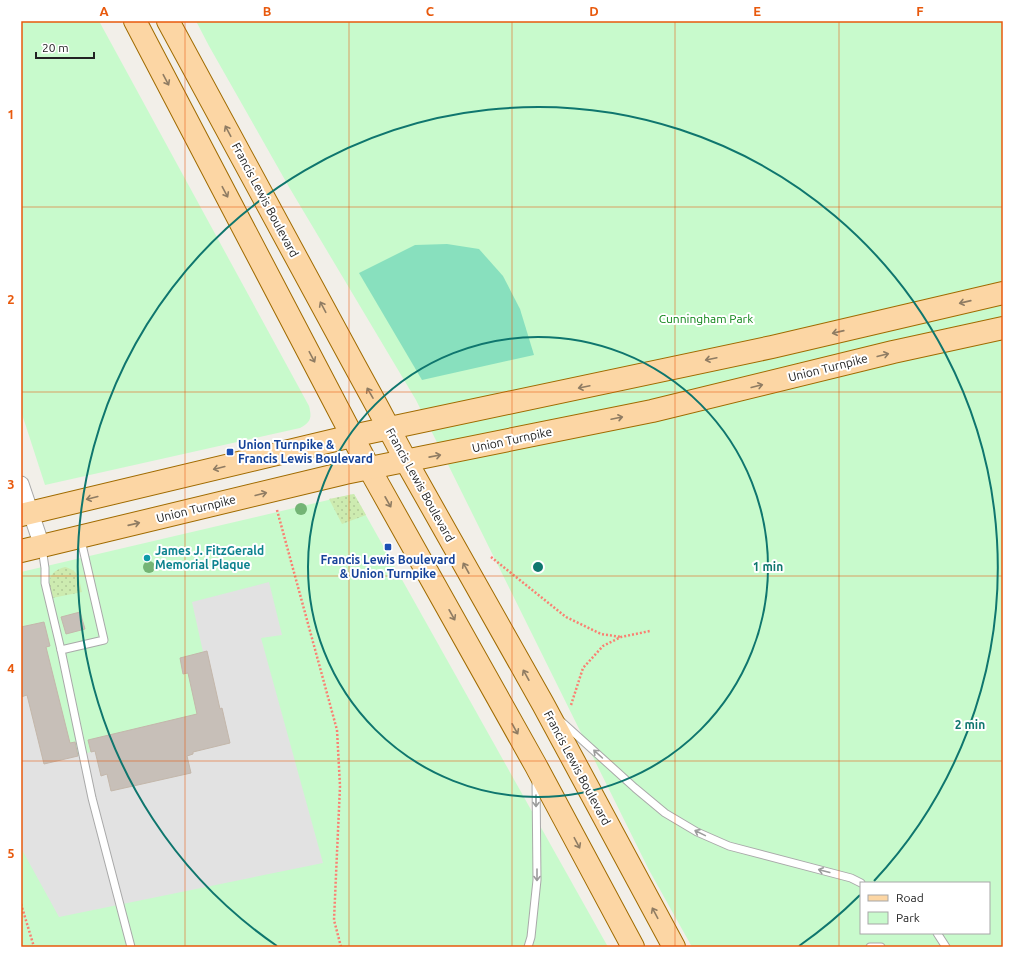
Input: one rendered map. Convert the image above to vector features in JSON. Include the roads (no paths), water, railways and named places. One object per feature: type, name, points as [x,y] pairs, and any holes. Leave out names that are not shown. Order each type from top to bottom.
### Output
[{"type":"main road","points":[[135,21],[369,468],[536,766],[633,947]]},
{"type":"main road","name":"Francis Lewis Boulevard","points":[[168,21],[406,462],[543,704],[674,947]]},
{"type":"main road","points":[[26,514],[352,436],[772,347],[1003,294]]},
{"type":"main road","name":"Union Turnpike","points":[[21,551],[369,468],[406,462],[652,411],[893,352],[1003,328]]},
{"type":"street","points":[[21,484],[26,514],[42,546]]},
{"type":"lane","points":[[61,650],[104,640],[80,537]]},
{"type":"lane","points":[[42,546],[45,568],[44,583],[61,650],[92,798],[131,947]]},
{"type":"lane","points":[[543,704],[635,788],[665,813],[697,832],[729,846],[851,878],[860,882]]},
{"type":"lane","points":[[528,947],[531,937],[537,880],[536,766]]},
{"type":"lane","points":[[938,934],[946,947]]},
{"type":"lane","points":[[870,947],[880,947]]},
{"type":"place","name":"Union Turnpike & Francis Lewis Boulevard","points":[[230,452]]},
{"type":"place","name":"Francis Lewis Boulevard & Union Turnpike","points":[[388,547]]},
{"type":"place","name":"James J. FitzGerald Memorial Plaque","points":[[147,558]]},
{"type":"park label","name":"Cunningham Park","points":[[706,319]]}]
